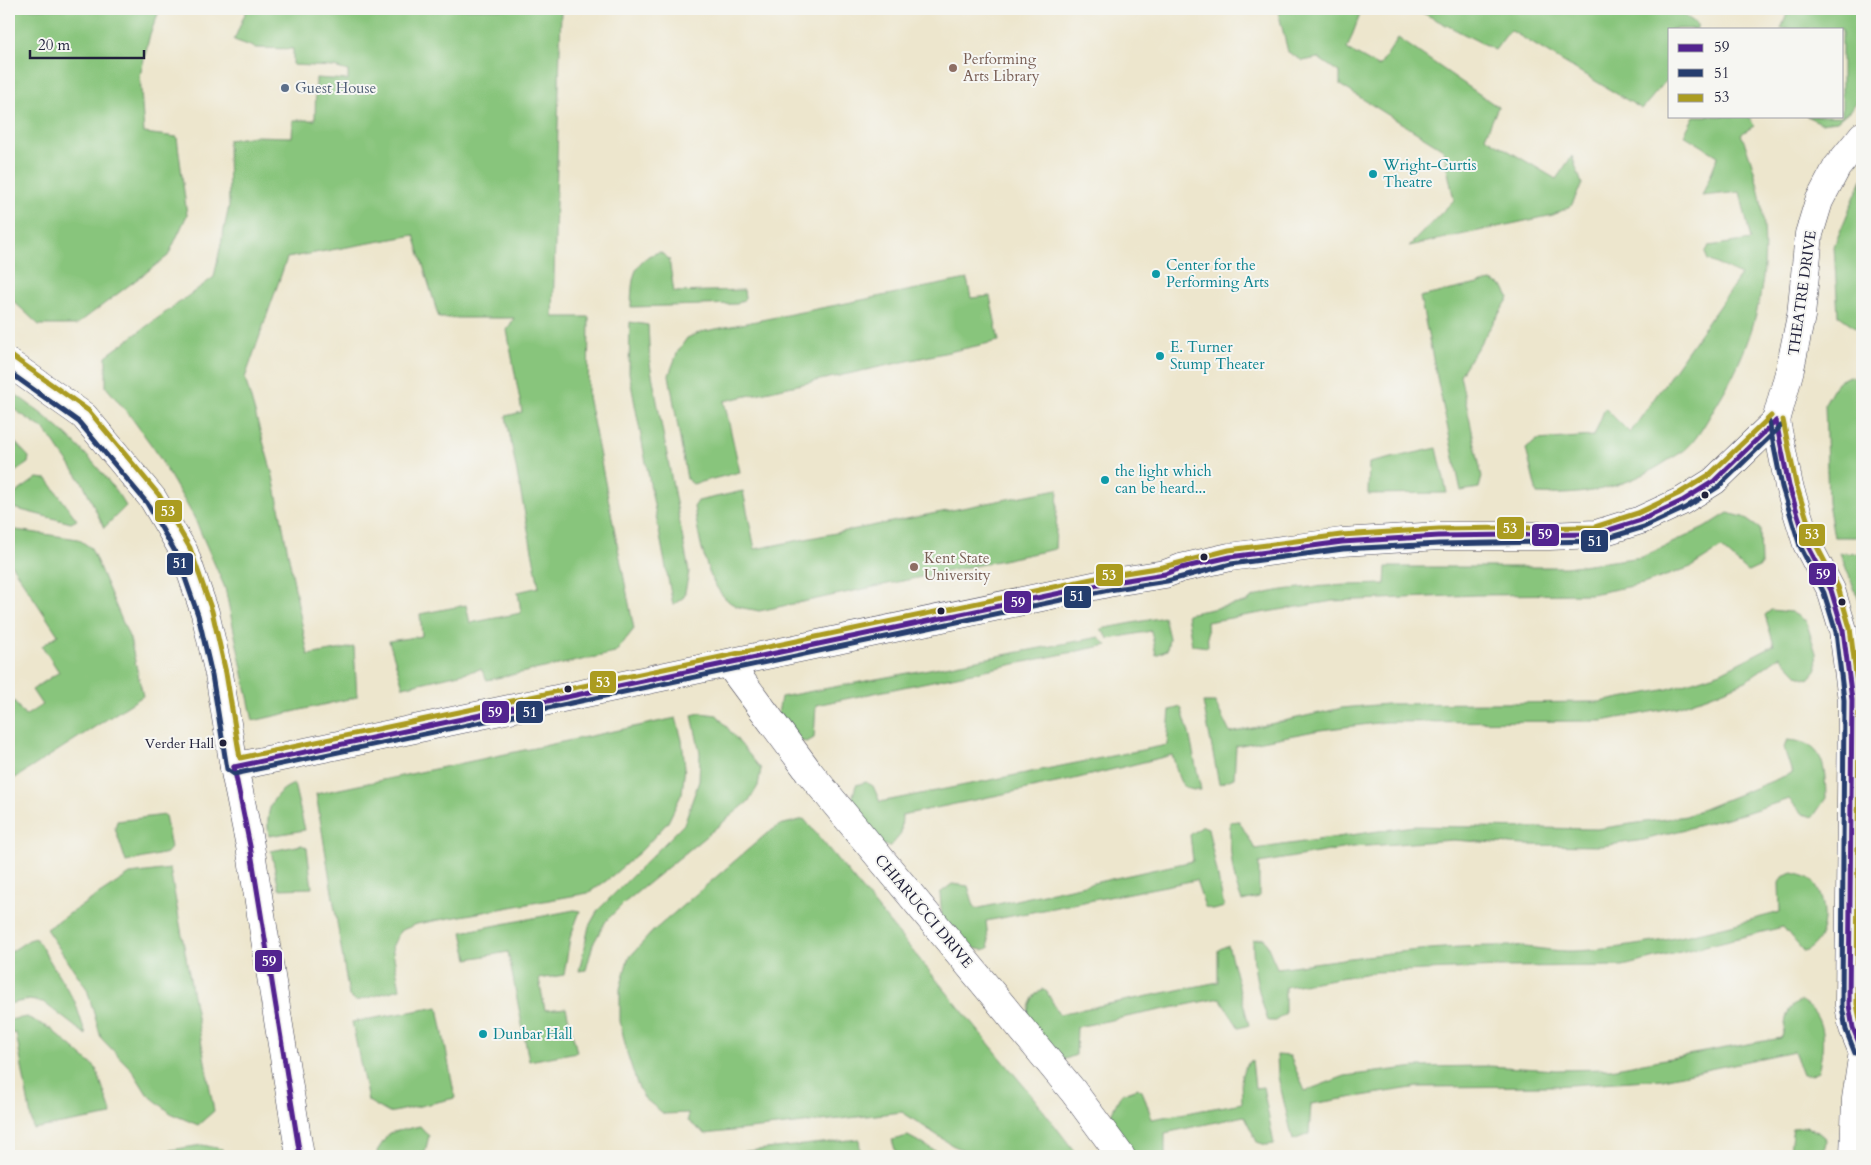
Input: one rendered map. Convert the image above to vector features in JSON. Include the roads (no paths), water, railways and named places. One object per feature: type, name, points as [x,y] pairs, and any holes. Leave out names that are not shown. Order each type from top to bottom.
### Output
[{"type":"street","name":"THEATRE DRIVE","points":[[1776,421],[1790,369],[1801,316],[1809,234],[1819,201],[1837,167],[1862,136]]},
{"type":"street","points":[[9,363],[84,416],[153,499],[184,552],[206,614],[219,674],[234,767],[250,846],[300,1156]]},
{"type":"street","points":[[234,767],[1101,585],[1165,574],[1180,568],[1230,557],[1342,542],[1439,536],[1596,534],[1642,520],[1682,501],[1714,481],[1776,421]]},
{"type":"street","points":[[1776,421],[1789,486],[1807,544],[1830,590],[1843,630],[1852,700],[1849,1005],[1853,1028],[1862,1050]]},
{"type":"street","name":"CHIARUCCI DRIVE","points":[[729,664],[809,772],[1073,1091],[1121,1156]]},
{"type":"street","points":[[1854,1156],[1856,1099],[1862,1058]]},
{"type":"place","name":"Performing Arts Library","points":[[953,68]]},
{"type":"place","name":"Guest House","points":[[285,88]]},
{"type":"place","name":"Wright-Curtis Theatre","points":[[1373,174]]},
{"type":"place","name":"Center for the Performing Arts","points":[[1156,274]]},
{"type":"place","name":"E. Turner Stump Theater","points":[[1160,356]]},
{"type":"place","name":"the light which can be heard...","points":[[1105,480]]},
{"type":"place","name":"Kent State University","points":[[914,567]]},
{"type":"place","name":"Verder Hall","points":[[223,743]]},
{"type":"place","name":"Dunbar Hall","points":[[483,1034]]}]
